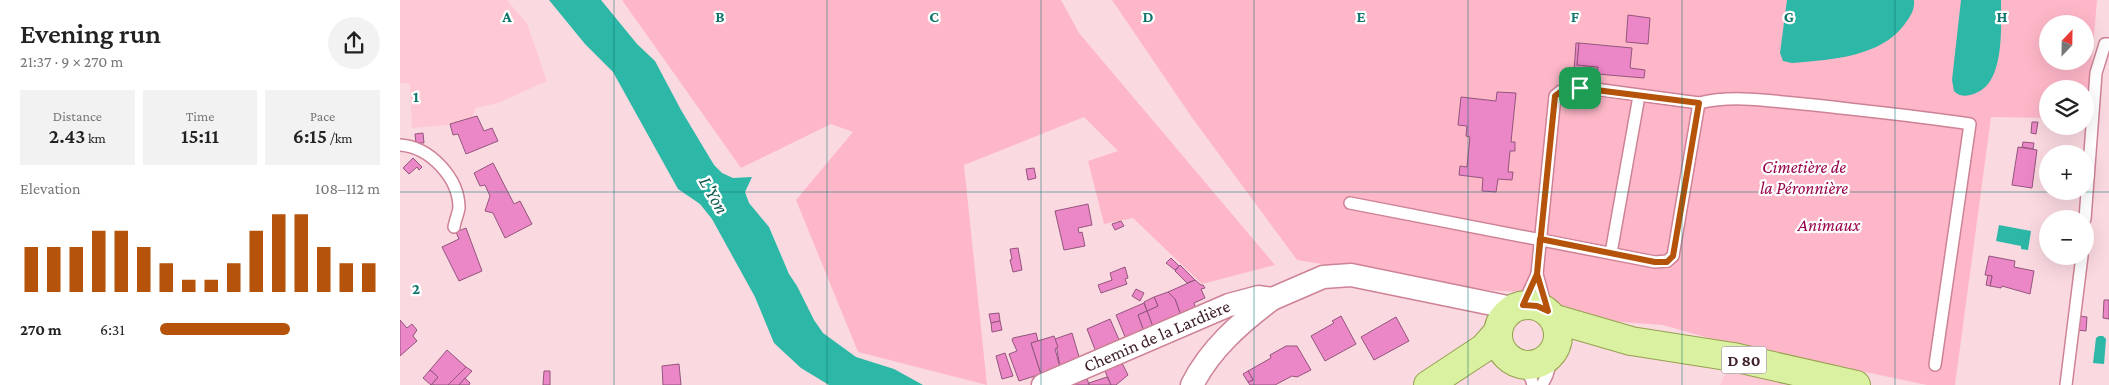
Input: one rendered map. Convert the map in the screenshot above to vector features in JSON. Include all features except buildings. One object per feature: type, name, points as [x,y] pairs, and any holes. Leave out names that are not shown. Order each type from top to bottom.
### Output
[{"type":"main road","name":"D 80","points":[[1522,316],[1631,341],[1734,357],[1856,385]]},
{"type":"main road","points":[[1432,383],[1490,363],[1521,369],[1544,361],[1555,350],[1558,331],[1522,316]]},
{"type":"main road","points":[[1521,369],[1499,344],[1522,316]]},
{"type":"main road","points":[[1432,383],[1484,348],[1522,316]]},
{"type":"main road","name":"D 80","points":[[1555,350],[1631,341]]},
{"type":"street","name":"Chemin de la Lardière","points":[[1192,385],[1216,348],[1248,316],[1272,299],[1323,277],[1351,275],[1398,283],[1472,300],[1522,316]]},
{"type":"street","name":"Chemin de la Lardière","points":[[1043,385],[1229,306],[1259,297],[1272,299]]},
{"type":"lane","points":[[2086,210],[2096,73],[2105,44],[2109,44]]},
{"type":"lane","points":[[1522,316],[1537,274],[1555,96],[1562,91],[1580,88],[1699,103],[1717,99],[1749,99],[1917,116],[1970,124],[1935,365]]},
{"type":"lane","points":[[1611,253],[1639,96]]},
{"type":"lane","points":[[1350,203],[1655,262],[1667,262],[1673,256],[1699,103]]},
{"type":"lane","points":[[400,146],[424,154],[446,170],[456,190],[459,209],[454,227]]},
{"type":"lane","points":[[2066,385],[2081,265]]},
{"type":"lane","points":[[1522,316],[1537,274]]},
{"type":"lane","points":[[1542,385],[1555,350]]},
{"type":"shaded area","points":[[400,0],[507,0],[527,24],[547,81],[498,103],[476,108],[472,118],[447,125],[412,128],[410,84],[400,83]]},
{"type":"shaded area","points":[[1727,370],[1802,385],[1720,385]]},
{"type":"green space","points":[[622,0],[1061,0],[1079,33],[1275,265],[1202,284],[1133,218],[1104,224],[1088,161],[1118,151],[1084,117],[964,165],[987,385],[858,352],[796,200],[853,132],[831,124],[741,168]]},
{"type":"green space","name":"Cimetière de la Péronnière","points":[[1112,0],[2097,0],[2094,36],[2094,15],[2039,15],[2039,70],[2091,70],[2090,80],[2039,80],[2039,118],[1991,117],[1955,385],[1927,385],[1719,341],[1663,325],[1582,319],[1535,293],[1486,290],[1297,260],[1193,119]]},
{"type":"water","name":"L'Yon","points":[[549,0],[601,0],[637,44],[655,61],[681,110],[714,165],[722,173],[733,178],[752,177],[745,192],[749,203],[769,227],[789,274],[823,333],[856,357],[894,369],[923,385],[829,385],[801,368],[774,343],[755,297],[712,219],[700,204],[678,189],[613,72],[585,44]]},
{"type":"water","points":[[1787,0],[1914,0],[1914,7],[1904,25],[1894,36],[1882,44],[1853,55],[1792,63],[1783,61],[1780,53]]},
{"type":"water","points":[[1961,0],[2001,0],[2001,38],[1997,66],[1992,78],[1985,87],[1967,96],[1954,91],[1952,80]]},
{"type":"water","points":[[1999,225],[2031,231],[2028,250],[2021,249],[2021,246],[1996,241]]},
{"type":"water","points":[[2103,336],[2106,339],[2104,364],[2093,363],[2096,338]]},
{"type":"route","points":[[1580,88],[1562,91],[1555,96],[1552,115],[1540,239],[1537,274],[1548,311],[1537,306],[1523,305],[1537,274],[1540,239],[1655,262],[1667,262],[1673,256],[1699,103],[1580,88]]},
{"type":"park label","name":"Animaux","points":[[1829,225]]}]
